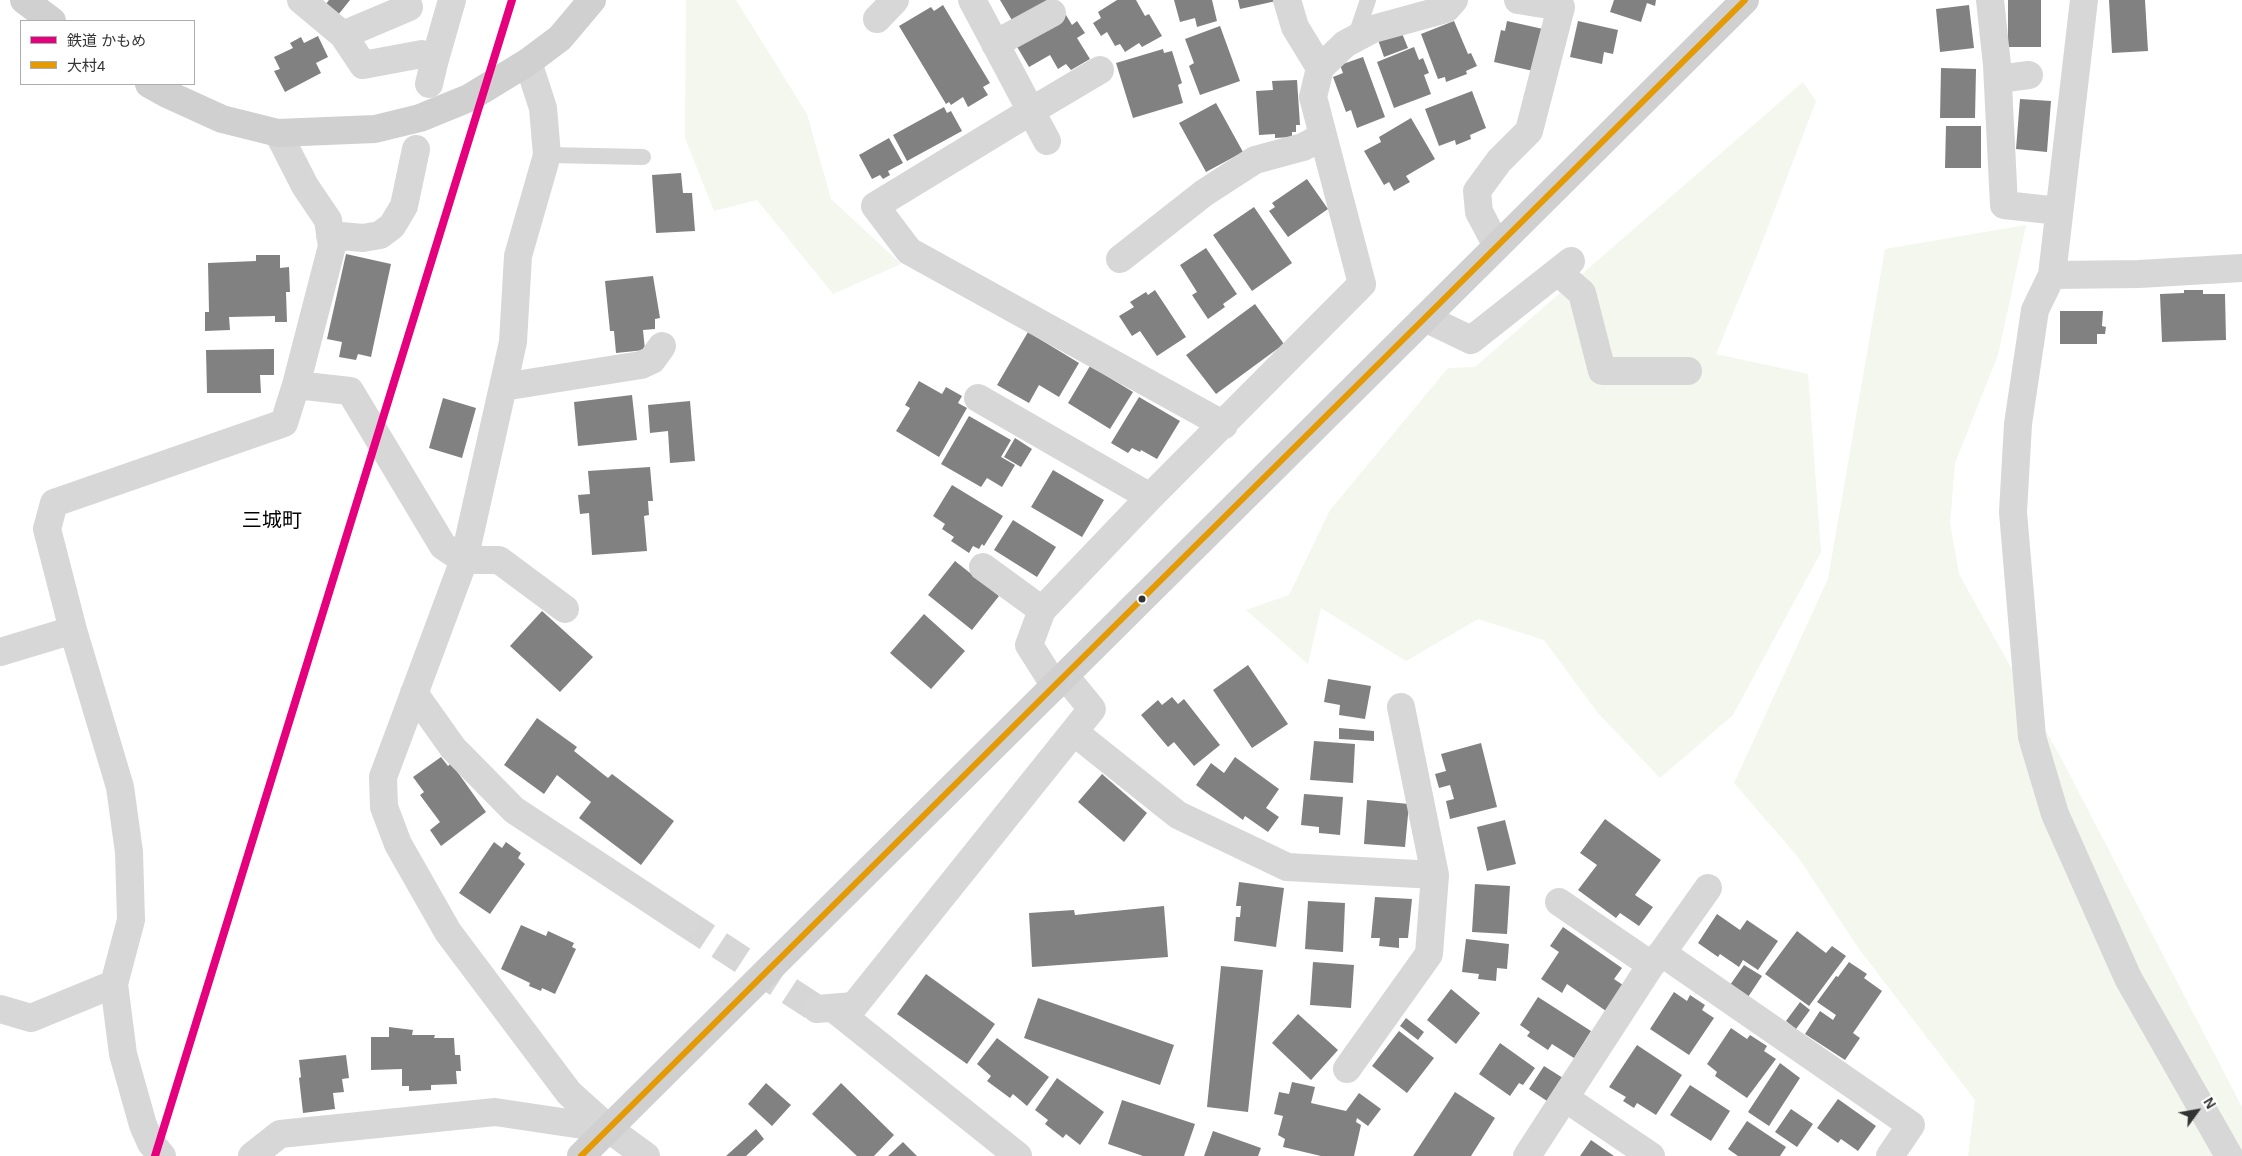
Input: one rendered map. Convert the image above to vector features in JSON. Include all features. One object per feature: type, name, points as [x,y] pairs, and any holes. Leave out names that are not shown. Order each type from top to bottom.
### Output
[{"type":"main road","points":[[24,0],[51,20]]},
{"type":"main road","points":[[151,85],[222,119],[278,133],[375,129],[420,118],[469,98],[528,62],[560,38],[592,0]]},
{"type":"main road","points":[[581,1156],[1745,0]]},
{"type":"street","points":[[301,0],[343,35],[364,65],[422,54],[432,74],[452,0]]},
{"type":"street","points":[[877,19],[895,0]]},
{"type":"street","points":[[972,0],[1047,141]]},
{"type":"street","points":[[1287,0],[1295,27],[1320,68]]},
{"type":"street","points":[[1018,1156],[825,1008],[854,1006],[1092,709],[1060,681],[1029,645],[1042,610],[1150,497],[1224,425],[1362,284],[1313,97],[1320,68],[1345,44],[1355,38],[1373,29],[1446,8],[1454,0]]},
{"type":"street","points":[[1497,246],[1479,212],[1477,192],[1499,161],[1529,132],[1561,7],[1518,0]]},
{"type":"street","points":[[1990,0],[1998,79],[2004,205],[2059,211]]},
{"type":"street","points":[[2084,0],[2052,275],[2034,310],[2018,424],[2013,512],[2032,737],[2055,814],[2128,978],[2229,1156]]},
{"type":"street","points":[[343,35],[409,7]]},
{"type":"street","points":[[995,44],[1052,13]]},
{"type":"street","points":[[528,62],[543,108],[547,155],[518,256],[513,342],[464,560],[383,777],[384,807],[398,844],[448,932],[569,1093],[609,1129],[646,1156]]},
{"type":"street","points":[[1100,70],[875,206],[909,251],[1224,425]]},
{"type":"street","points":[[1998,79],[2029,75]]},
{"type":"street","points":[[162,1156],[151,1143],[143,1126],[123,1054],[114,984],[131,920],[129,852],[120,787],[73,630],[48,529],[54,503],[284,423],[296,385],[332,246],[328,220],[305,186],[278,133]]},
{"type":"street","points":[[1120,259],[1204,193],[1255,160],[1303,147],[1322,137]]},
{"type":"street","points":[[330,235],[363,238],[380,235],[392,226],[404,206],[416,149]]},
{"type":"street","points":[[1425,318],[1471,340],[1565,266],[1582,293],[1602,371],[1688,372]]},
{"type":"street","points":[[2052,275],[2139,274],[2242,268]]},
{"type":"street","points":[[503,387],[641,365],[652,360],[662,346]]},
{"type":"street","points":[[296,385],[350,391],[443,546],[464,560],[499,560],[564,609]]},
{"type":"street","points":[[978,398],[1150,497]]},
{"type":"street","points":[[983,567],[1042,610]]},
{"type":"street","points":[[0,652],[73,630]]},
{"type":"street","points":[[414,693],[453,748],[514,810],[684,922]]},
{"type":"street","points":[[1347,1069],[1429,954],[1435,875],[1401,707]]},
{"type":"street","points":[[1074,732],[1178,815],[1287,867],[1435,875]]},
{"type":"street","points":[[1527,1156],[1656,959],[1708,888]]},
{"type":"street","points":[[1559,902],[1656,959],[1911,1125],[1890,1156]]},
{"type":"street","points":[[0,1009],[31,1018],[114,984]]},
{"type":"street","points":[[1565,1098],[1651,1156]]},
{"type":"street","points":[[252,1156],[280,1134],[495,1112],[609,1129]]},
{"type":"lane","points":[[1355,38],[1368,0]]},
{"type":"lane","points":[[547,155],[643,157]]},
{"type":"shaded area","points":[[686,0],[736,0],[807,114],[831,199],[901,264],[833,294],[757,200],[714,211],[685,138]]},
{"type":"shaded area","points":[[1803,82],[1816,101],[1760,248],[1716,354],[1808,374],[1821,552],[1733,715],[1660,778],[1598,713],[1544,640],[1478,619],[1406,661],[1321,608],[1308,664],[1246,610],[1289,595],[1330,510],[1448,368],[1475,367]]},
{"type":"shaded area","points":[[2026,225],[1998,355],[1955,463],[1950,523],[1959,574],[2061,758],[2242,1107],[2242,1156],[1968,1156],[1975,1100],[1859,949],[1798,857],[1734,783],[1828,579],[1885,249]]},
{"type":"building","points":[[329,0],[350,0],[338,15],[326,4]]},
{"type":"building","points":[[1000,0],[1056,0],[1013,22]]},
{"type":"building","points":[[1117,0],[1136,0],[1145,16],[1149,14],[1162,36],[1142,47],[1139,43],[1125,52],[1120,44],[1115,46],[1107,32],[1101,36],[1093,23],[1101,18],[1098,12]]},
{"type":"building","points":[[1174,0],[1212,0],[1217,21],[1197,27],[1195,18],[1180,22]]},
{"type":"building","points":[[1238,0],[1276,0],[1276,1],[1240,9]]},
{"type":"building","points":[[1614,0],[1656,0],[1655,6],[1647,3],[1641,22],[1610,12]]},
{"type":"building","points":[[2008,0],[2041,0],[2041,47],[2008,47]]},
{"type":"building","points":[[2109,0],[2145,0],[2148,51],[2112,53]]},
{"type":"building","points":[[943,5],[990,83],[983,87],[988,95],[968,107],[963,97],[951,105],[949,102],[946,104],[899,26],[931,7],[934,11]]},
{"type":"building","points":[[1969,5],[1974,48],[1940,52],[1936,9]]},
{"type":"building","points":[[1066,15],[1072,25],[1077,21],[1085,33],[1077,38],[1090,59],[1071,70],[1066,64],[1058,69],[1050,55],[1029,67],[1016,45]]},
{"type":"building","points":[[1454,21],[1468,54],[1471,53],[1477,66],[1466,71],[1467,74],[1446,82],[1445,77],[1438,79],[1421,34]]},
{"type":"building","points":[[1507,21],[1543,29],[1533,71],[1494,62],[1501,30],[1505,31]]},
{"type":"building","points":[[1578,21],[1618,30],[1613,54],[1604,52],[1602,64],[1570,57]]},
{"type":"building","points":[[1220,26],[1240,81],[1200,95],[1189,66],[1194,63],[1185,39]]},
{"type":"building","points":[[1401,31],[1408,48],[1384,57],[1378,40]]},
{"type":"building","points":[[318,36],[328,57],[316,63],[321,73],[285,92],[274,71],[280,69],[274,57],[293,48],[290,43],[301,37],[304,43]]},
{"type":"building","points":[[1414,47],[1419,60],[1423,58],[1429,73],[1424,75],[1431,94],[1394,108],[1377,62]]},
{"type":"building","points":[[1163,49],[1164,53],[1172,51],[1182,83],[1178,85],[1183,103],[1133,118],[1116,63]]},
{"type":"building","points":[[1363,57],[1385,117],[1357,128],[1351,110],[1346,112],[1333,77],[1343,73],[1340,65]]},
{"type":"building","points":[[1941,68],[1976,69],[1975,118],[1940,118]]},
{"type":"building","points":[[1297,80],[1300,125],[1296,125],[1296,132],[1292,132],[1292,137],[1275,138],[1275,134],[1259,135],[1256,91],[1273,90],[1272,81]]},
{"type":"building","points":[[1472,91],[1486,128],[1470,135],[1471,139],[1456,145],[1455,140],[1439,146],[1425,109]]},
{"type":"building","points":[[2020,99],[2051,101],[2047,152],[2016,149]]},
{"type":"building","points":[[1216,103],[1243,152],[1206,172],[1179,123]]},
{"type":"building","points":[[944,107],[947,113],[951,111],[962,131],[907,161],[893,135]]},
{"type":"building","points":[[1411,118],[1435,159],[1406,176],[1410,182],[1394,191],[1389,182],[1384,185],[1364,151],[1381,142],[1379,137]]},
{"type":"building","points":[[1946,126],[1981,126],[1981,168],[1945,168]]},
{"type":"building","points":[[889,138],[903,163],[888,171],[890,175],[883,179],[880,175],[872,179],[859,155]]},
{"type":"building","points":[[681,173],[683,193],[692,193],[695,231],[656,233],[652,175]]},
{"type":"building","points":[[1307,179],[1328,209],[1288,237],[1269,211],[1275,207],[1272,203]]},
{"type":"building","points":[[1254,207],[1292,263],[1252,291],[1213,235]]},
{"type":"building","points":[[1206,248],[1237,294],[1223,304],[1225,307],[1208,319],[1192,295],[1197,292],[1180,265]]},
{"type":"building","points":[[346,254],[391,264],[371,357],[358,354],[356,360],[339,357],[342,342],[327,339]]},
{"type":"building","points":[[256,255],[280,255],[280,268],[289,267],[290,292],[286,292],[287,322],[275,322],[275,316],[229,317],[230,330],[205,331],[205,312],[209,312],[208,263],[256,261]]},
{"type":"building","points":[[653,276],[660,318],[655,319],[655,329],[643,330],[645,350],[616,353],[614,331],[610,331],[605,281]]},
{"type":"building","points":[[1155,290],[1186,337],[1157,356],[1140,331],[1132,336],[1119,316],[1134,307],[1130,302],[1146,292],[1148,295]]},
{"type":"building","points":[[2184,290],[2203,290],[2203,294],[2225,294],[2226,340],[2162,342],[2160,294],[2184,293]]},
{"type":"building","points":[[1255,304],[1284,344],[1216,394],[1186,355]]},
{"type":"building","points":[[2060,311],[2103,311],[2102,326],[2106,327],[2105,334],[2097,334],[2097,344],[2060,344]]},
{"type":"building","points":[[1028,332],[1079,363],[1059,397],[1039,385],[1029,403],[997,385]]},
{"type":"building","points":[[274,349],[274,375],[260,375],[261,393],[207,393],[206,350]]},
{"type":"building","points":[[1090,366],[1133,392],[1110,429],[1068,403]]},
{"type":"building","points":[[919,381],[942,394],[946,387],[962,396],[958,403],[967,408],[939,457],[896,431],[910,408],[905,405]]},
{"type":"building","points":[[632,395],[637,440],[578,446],[574,402]]},
{"type":"building","points":[[1139,397],[1180,421],[1157,459],[1141,450],[1140,452],[1132,448],[1128,453],[1111,443]]},
{"type":"building","points":[[443,398],[476,408],[462,458],[429,448]]},
{"type":"building","points":[[690,401],[695,461],[670,463],[668,431],[650,433],[648,405]]},
{"type":"building","points":[[969,416],[1011,440],[1001,457],[1015,465],[1002,487],[987,478],[981,487],[941,464]]},
{"type":"building","points":[[1015,438],[1032,449],[1021,467],[1004,457]]},
{"type":"building","points":[[650,467],[653,501],[648,501],[649,515],[644,516],[647,551],[592,555],[589,513],[580,514],[578,495],[590,494],[588,471]]},
{"type":"building","points":[[1053,470],[1104,500],[1082,537],[1031,507]]},
{"type":"building","points":[[952,485],[1003,516],[984,546],[982,544],[979,549],[973,546],[969,553],[951,541],[954,537],[942,529],[945,524],[933,516]]},
{"type":"building","points":[[1013,520],[1056,547],[1037,577],[994,550]]},
{"type":"building","points":[[955,561],[999,596],[972,630],[928,595]]},
{"type":"building","points":[[542,611],[593,657],[560,692],[510,646]]},
{"type":"building","points":[[924,614],[965,651],[931,689],[890,653]]},
{"type":"building","points":[[1248,665],[1288,724],[1252,748],[1213,690]]},
{"type":"building","points":[[1328,679],[1371,686],[1365,719],[1339,715],[1340,705],[1324,702]]},
{"type":"building","points":[[1172,697],[1178,704],[1184,699],[1220,745],[1194,766],[1174,742],[1168,747],[1141,715],[1158,700],[1162,705]]},
{"type":"building","points":[[537,718],[577,747],[574,751],[608,778],[612,774],[674,821],[641,865],[579,818],[591,802],[557,775],[544,794],[504,765]]},
{"type":"building","points":[[1339,728],[1374,731],[1374,741],[1339,739]]},
{"type":"building","points":[[1314,741],[1355,744],[1353,783],[1310,780]]},
{"type":"building","points":[[1481,743],[1497,807],[1450,819],[1446,801],[1454,799],[1450,785],[1439,788],[1435,774],[1446,771],[1441,754]]},
{"type":"building","points":[[441,757],[448,766],[451,763],[486,812],[441,846],[430,830],[440,822],[420,795],[424,792],[413,777]]},
{"type":"building","points":[[1235,757],[1279,789],[1266,808],[1279,817],[1268,832],[1245,816],[1243,820],[1196,785],[1211,763],[1224,773]]},
{"type":"building","points":[[1102,774],[1147,813],[1124,842],[1078,802]]},
{"type":"building","points":[[1304,794],[1343,797],[1340,835],[1319,833],[1319,827],[1301,825]]},
{"type":"building","points":[[1367,800],[1409,804],[1405,847],[1364,844]]},
{"type":"building","points":[[1605,819],[1661,860],[1635,895],[1653,907],[1639,926],[1620,913],[1616,918],[1578,890],[1597,865],[1580,853]]},
{"type":"building","points":[[1505,820],[1516,864],[1487,871],[1477,827]]},
{"type":"building","points":[[494,842],[502,848],[506,842],[521,853],[518,858],[525,864],[490,914],[459,893]]},
{"type":"building","points":[[1239,882],[1284,888],[1276,947],[1234,941],[1236,917],[1240,917],[1241,906],[1236,906]]},
{"type":"building","points":[[1475,884],[1510,886],[1507,934],[1472,932]]},
{"type":"building","points":[[1375,897],[1412,899],[1408,938],[1399,938],[1399,948],[1379,946],[1380,938],[1371,938]]},
{"type":"building","points":[[1308,901],[1345,903],[1343,952],[1305,949]]},
{"type":"building","points":[[1164,906],[1168,957],[1032,967],[1029,913],[1074,910],[1075,915]]},
{"type":"building","points":[[1717,914],[1740,930],[1747,920],[1778,941],[1758,970],[1743,960],[1739,967],[1720,954],[1718,957],[1698,943]]},
{"type":"building","points":[[521,925],[546,936],[548,931],[574,943],[572,947],[576,949],[555,994],[542,988],[541,991],[529,986],[530,983],[501,969]]},
{"type":"building","points":[[1563,927],[1622,968],[1614,979],[1623,985],[1606,1011],[1567,984],[1562,993],[1541,979],[1559,952],[1550,946]]},
{"type":"building","points":[[1797,931],[1826,953],[1832,946],[1846,956],[1809,1006],[1765,974]]},
{"type":"building","points":[[1466,939],[1509,944],[1507,969],[1497,968],[1496,981],[1478,979],[1479,974],[1462,972]]},
{"type":"building","points":[[1313,962],[1354,965],[1351,1008],[1310,1005]]},
{"type":"building","points":[[1849,962],[1867,974],[1864,978],[1882,991],[1853,1033],[1860,1038],[1845,1060],[1805,1034],[1820,1011],[1833,1020],[1836,1015],[1817,1002]]},
{"type":"building","points":[[1744,965],[1762,976],[1748,997],[1730,985]]},
{"type":"building","points":[[1221,966],[1263,970],[1248,1112],[1207,1107]]},
{"type":"building","points":[[926,974],[995,1024],[967,1064],[897,1014]]},
{"type":"building","points":[[1451,989],[1480,1013],[1456,1044],[1427,1020]]},
{"type":"building","points":[[1674,992],[1687,1001],[1690,995],[1705,1005],[1702,1010],[1714,1018],[1689,1055],[1650,1029]]},
{"type":"building","points":[[1538,997],[1591,1031],[1574,1058],[1552,1044],[1548,1050],[1527,1036],[1530,1032],[1520,1025]]},
{"type":"building","points":[[1038,998],[1174,1045],[1160,1085],[1024,1038]]},
{"type":"building","points":[[1800,1002],[1810,1010],[1796,1029],[1786,1021]]},
{"type":"building","points":[[1298,1014],[1338,1050],[1311,1080],[1272,1043]]},
{"type":"building","points":[[1406,1018],[1424,1032],[1418,1040],[1400,1026]]},
{"type":"building","points":[[389,1027],[413,1030],[412,1035],[435,1035],[434,1038],[454,1038],[455,1055],[460,1055],[461,1071],[456,1071],[457,1084],[431,1085],[431,1090],[409,1091],[409,1086],[402,1086],[402,1069],[371,1070],[371,1037],[389,1037]]},
{"type":"building","points":[[1731,1028],[1747,1039],[1750,1035],[1767,1046],[1764,1051],[1776,1059],[1747,1098],[1715,1076],[1717,1072],[1707,1064]]},
{"type":"building","points":[[1399,1031],[1434,1058],[1407,1093],[1372,1066]]},
{"type":"building","points":[[997,1038],[1049,1077],[1027,1106],[1013,1094],[1010,1098],[987,1081],[991,1076],[977,1064]]},
{"type":"building","points":[[1500,1043],[1535,1068],[1523,1085],[1519,1083],[1510,1096],[1479,1074]]},
{"type":"building","points":[[1637,1045],[1682,1075],[1656,1115],[1637,1103],[1634,1108],[1623,1101],[1626,1097],[1609,1087]]},
{"type":"building","points":[[346,1055],[349,1078],[342,1079],[344,1092],[333,1093],[335,1109],[303,1113],[299,1060]]},
{"type":"building","points":[[1780,1063],[1800,1078],[1769,1126],[1748,1112]]},
{"type":"building","points":[[1544,1066],[1563,1078],[1547,1101],[1529,1089]]},
{"type":"building","points":[[1057,1078],[1104,1112],[1080,1145],[1066,1134],[1063,1138],[1045,1124],[1048,1120],[1035,1110]]},
{"type":"building","points":[[1292,1082],[1315,1087],[1311,1103],[1346,1111],[1359,1093],[1381,1109],[1368,1126],[1357,1118],[1356,1122],[1361,1125],[1354,1156],[1321,1156],[1283,1147],[1285,1139],[1278,1135],[1283,1116],[1274,1114],[1279,1092],[1289,1094]]},
{"type":"building","points":[[766,1083],[791,1105],[772,1126],[748,1104]]},
{"type":"building","points":[[841,1083],[894,1135],[874,1156],[857,1156],[812,1114]]},
{"type":"building","points":[[1690,1085],[1730,1111],[1711,1141],[1670,1115]]},
{"type":"building","points":[[1455,1092],[1495,1118],[1471,1156],[1413,1156]]},
{"type":"building","points":[[1838,1099],[1876,1126],[1858,1151],[1841,1139],[1838,1143],[1817,1128]]},
{"type":"building","points":[[1122,1100],[1195,1124],[1184,1156],[1143,1156],[1108,1144]]},
{"type":"building","points":[[1791,1109],[1813,1124],[1797,1147],[1775,1132]]},
{"type":"building","points":[[1747,1121],[1786,1147],[1780,1156],[1738,1156],[1728,1149]]},
{"type":"building","points":[[756,1129],[764,1139],[746,1156],[726,1156]]},
{"type":"building","points":[[1213,1131],[1261,1148],[1258,1156],[1204,1156]]},
{"type":"building","points":[[1591,1140],[1614,1156],[1580,1156]]},
{"type":"building","points":[[903,1142],[917,1156],[888,1156]]},
{"type":"tunnel","points":[[684,922],[817,1009]]},
{"type":"rail line","name":"かもめ","points":[[155,1156],[512,0]]},
{"type":"transit line","name":"大村4","points":[[581,1156],[1745,0]]},
{"type":"district","name":"三城町","points":[[272,521]]}]
